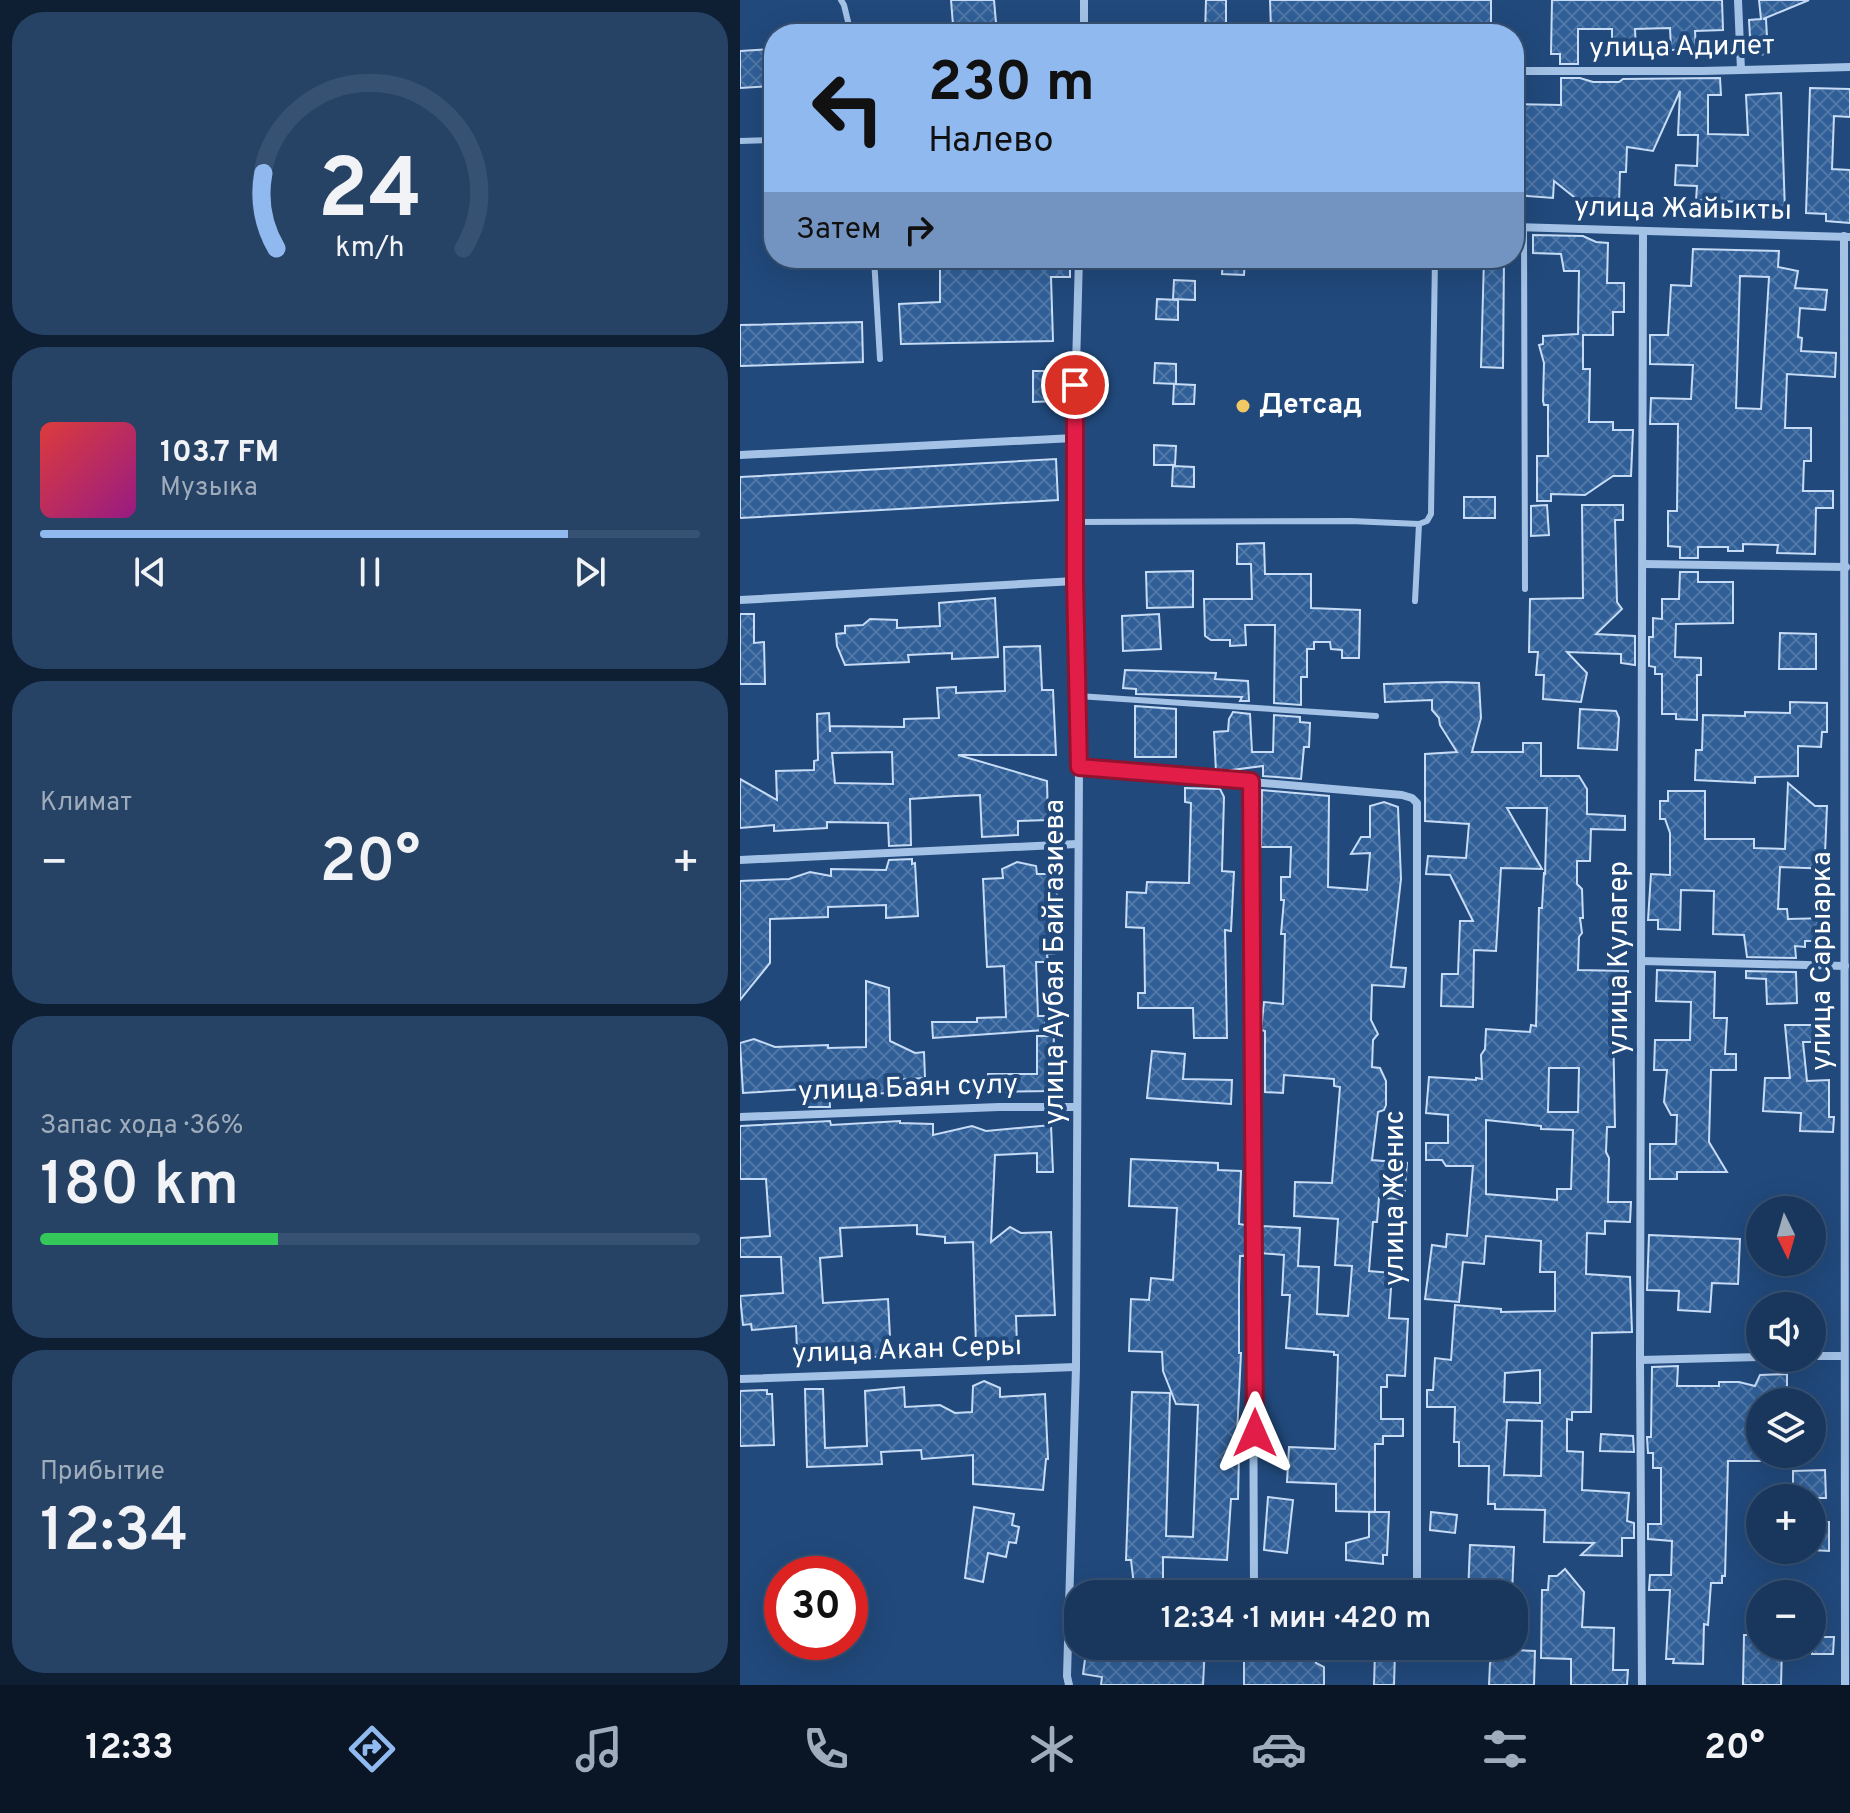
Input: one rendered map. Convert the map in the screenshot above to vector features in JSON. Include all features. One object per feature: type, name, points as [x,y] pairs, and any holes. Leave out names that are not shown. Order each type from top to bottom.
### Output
[{"type":"street","points":[[1084,0],[1084,24]]},
{"type":"street","points":[[1738,0],[1741,70]]},
{"type":"street","name":"улица Адилет","points":[[1524,71],[1850,67]]},
{"type":"street","name":"улица Жайыкты","points":[[1524,228],[1847,236]]},
{"type":"street","name":"улица Кулагер","points":[[1642,1685],[1643,231]]},
{"type":"street","name":"улица Сарыарка","points":[[1845,1685],[1847,236]]},
{"type":"street","name":"улица Аубая Байгазиева","points":[[1073,1580],[1079,767],[1074,438],[1079,268]]},
{"type":"street","points":[[740,455],[1074,438]]},
{"type":"street","points":[[1643,564],[1846,567]]},
{"type":"street","points":[[740,600],[1075,581]]},
{"type":"street","points":[[1079,767],[1251,781],[1254,1580]]},
{"type":"street","name":"улица Женис","points":[[1251,781],[1402,795],[1417,803],[1417,1580]]},
{"type":"street","points":[[740,860],[1077,844]]},
{"type":"street","points":[[1642,961],[1845,966]]},
{"type":"street","name":"улица Баян сулу","points":[[740,1117],[955,1108],[1077,1107]]},
{"type":"street","points":[[1826,1356],[1844,1356]]},
{"type":"street","points":[[1640,1360],[1746,1357]]},
{"type":"street","name":"улица Акан Серы","points":[[740,1379],[1076,1367]]},
{"type":"street","name":"улица Аубая Байгазиева","points":[[1069,1660],[1069,1685]]},
{"type":"lane","points":[[841,0],[849,24]]},
{"type":"lane","points":[[740,141],[764,140]]},
{"type":"lane","points":[[1524,228],[1525,589]]},
{"type":"lane","points":[[875,268],[880,359]]},
{"type":"lane","points":[[1074,522],[1351,521],[1419,524],[1427,521],[1431,514],[1435,268]]},
{"type":"lane","points":[[1415,601],[1419,524]]},
{"type":"lane","points":[[1078,696],[1376,716]]},
{"type":"building","points":[[951,0],[994,0],[996,24],[953,24]]},
{"type":"building","points":[[1206,0],[1226,0],[1226,24],[1205,24]]},
{"type":"building","points":[[1270,0],[1491,0],[1491,24],[1271,24]]},
{"type":"building","points":[[1552,0],[1722,0],[1723,30],[1695,31],[1696,49],[1671,50],[1670,28],[1635,29],[1636,51],[1612,52],[1612,29],[1578,29],[1578,64],[1560,64],[1560,54],[1551,54]]},
{"type":"building","points":[[1759,0],[1809,0],[1763,19],[1766,19],[1768,54],[1751,55],[1749,20],[1761,19]]},
{"type":"building","points":[[764,50],[764,87],[740,88],[740,51]]},
{"type":"building","points":[[1561,78],[1619,82],[1623,79],[1720,78],[1721,95],[1708,95],[1708,134],[1748,135],[1746,95],[1781,93],[1785,212],[1778,212],[1778,218],[1741,216],[1742,202],[1696,200],[1697,186],[1675,185],[1676,165],[1697,166],[1698,135],[1678,135],[1680,91],[1653,151],[1627,147],[1626,172],[1620,172],[1619,203],[1579,201],[1554,181],[1553,198],[1524,196],[1524,104],[1561,105]]},
{"type":"building","points":[[1810,88],[1850,89],[1850,117],[1834,116],[1832,169],[1850,170],[1850,223],[1826,221],[1826,214],[1806,213]]},
{"type":"building","points":[[1533,235],[1583,236],[1608,243],[1607,283],[1624,283],[1624,312],[1613,312],[1613,335],[1583,335],[1583,369],[1590,369],[1589,422],[1613,422],[1613,430],[1633,430],[1631,476],[1613,476],[1585,495],[1551,494],[1551,501],[1537,501],[1537,456],[1548,456],[1548,405],[1544,405],[1543,401],[1544,363],[1539,345],[1543,344],[1543,336],[1578,334],[1579,271],[1564,271],[1561,254],[1533,253]]},
{"type":"building","points":[[1693,249],[1779,251],[1778,267],[1798,271],[1795,288],[1827,290],[1825,310],[1800,308],[1798,337],[1802,338],[1801,351],[1836,353],[1835,377],[1787,374],[1785,428],[1811,428],[1811,461],[1804,461],[1803,491],[1833,491],[1833,508],[1816,508],[1815,554],[1777,553],[1778,545],[1743,544],[1743,551],[1728,551],[1728,547],[1698,547],[1698,558],[1680,558],[1680,547],[1668,546],[1668,511],[1677,511],[1678,424],[1650,424],[1651,398],[1691,399],[1693,365],[1650,364],[1650,335],[1668,335],[1671,285],[1691,286]],"holes":[[[1740,276],[1769,277],[1761,409],[1736,408]]]},
{"type":"building","points":[[940,268],[1070,268],[1070,277],[1051,277],[1053,341],[901,344],[899,304],[940,302]]},
{"type":"building","points":[[1222,268],[1244,268],[1244,275],[1222,274]]},
{"type":"building","points":[[1484,268],[1504,268],[1503,368],[1481,367]]},
{"type":"building","points":[[1174,280],[1195,281],[1195,300],[1173,299]]},
{"type":"building","points":[[1157,299],[1178,300],[1178,320],[1156,319]]},
{"type":"building","points":[[862,322],[863,362],[740,366],[740,325]]},
{"type":"building","points":[[1155,363],[1176,364],[1176,384],[1154,383]]},
{"type":"building","points":[[1033,371],[1060,371],[1059,401],[1033,402]]},
{"type":"building","points":[[1174,384],[1195,385],[1194,404],[1173,404]]},
{"type":"building","points":[[1154,445],[1176,446],[1175,465],[1154,465]]},
{"type":"building","points":[[1056,459],[1058,500],[740,518],[740,477]]},
{"type":"building","points":[[1173,466],[1194,467],[1194,487],[1172,486]]},
{"type":"building","points":[[1464,497],[1495,497],[1495,518],[1464,518]]},
{"type":"building","points":[[1547,505],[1549,535],[1531,536],[1531,506]]},
{"type":"building","points":[[1582,505],[1623,505],[1623,520],[1615,520],[1617,602],[1622,609],[1596,634],[1635,636],[1635,665],[1621,663],[1621,654],[1567,652],[1587,673],[1581,702],[1543,699],[1544,675],[1536,675],[1538,652],[1529,652],[1530,599],[1583,598]]},
{"type":"building","points":[[1264,543],[1265,574],[1311,574],[1311,608],[1360,610],[1359,658],[1342,658],[1342,650],[1331,649],[1330,642],[1314,642],[1314,649],[1307,649],[1307,677],[1301,677],[1301,705],[1274,703],[1275,625],[1245,625],[1246,645],[1230,646],[1230,640],[1211,640],[1205,636],[1204,599],[1252,599],[1251,564],[1237,564],[1237,544]]},
{"type":"building","points":[[1193,571],[1193,607],[1147,608],[1146,572]]},
{"type":"building","points":[[1680,572],[1698,572],[1698,582],[1733,582],[1733,623],[1676,624],[1675,657],[1701,658],[1701,675],[1697,675],[1697,720],[1676,719],[1676,714],[1662,714],[1662,674],[1655,674],[1655,667],[1649,666],[1649,637],[1653,637],[1653,618],[1662,619],[1662,599],[1679,599]]},
{"type":"building","points":[[995,598],[998,657],[952,659],[952,653],[908,655],[909,662],[845,665],[837,646],[836,634],[845,633],[845,626],[863,625],[870,619],[897,620],[897,628],[940,626],[939,603]]},
{"type":"building","points":[[740,614],[754,614],[754,643],[764,642],[765,684],[740,684]]},
{"type":"building","points":[[1159,614],[1161,649],[1123,651],[1122,616]]},
{"type":"building","points":[[1780,633],[1816,634],[1816,669],[1779,669]]},
{"type":"building","points":[[1040,646],[1042,690],[1053,690],[1056,755],[958,755],[1047,781],[1048,820],[1018,821],[1018,835],[982,837],[980,795],[910,799],[911,845],[889,846],[888,823],[827,822],[827,828],[774,831],[774,825],[740,828],[740,779],[777,800],[776,771],[814,770],[814,761],[818,760],[817,714],[829,713],[830,732],[830,726],[904,727],[904,719],[939,718],[937,688],[956,687],[956,693],[1005,691],[1004,647]],"holes":[[[892,752],[893,784],[835,783],[832,753]]]},
{"type":"building","points":[[1125,670],[1216,673],[1215,679],[1248,681],[1249,701],[1240,701],[1242,697],[1136,694],[1136,689],[1123,688]]},
{"type":"building","points":[[1479,683],[1481,718],[1472,752],[1523,752],[1523,743],[1541,743],[1541,776],[1579,776],[1587,789],[1587,814],[1625,816],[1625,830],[1591,829],[1590,861],[1577,861],[1577,884],[1582,889],[1583,918],[1580,918],[1582,933],[1579,937],[1578,970],[1628,971],[1626,1023],[1613,1022],[1615,1127],[1607,1127],[1606,1152],[1609,1158],[1608,1202],[1631,1202],[1630,1222],[1605,1221],[1605,1234],[1587,1233],[1586,1274],[1630,1277],[1632,1332],[1592,1333],[1591,1412],[1572,1412],[1572,1420],[1567,1419],[1567,1451],[1583,1452],[1582,1490],[1629,1493],[1627,1521],[1634,1523],[1634,1538],[1622,1538],[1622,1556],[1581,1555],[1594,1543],[1544,1542],[1545,1510],[1495,1509],[1495,1504],[1488,1504],[1489,1466],[1459,1466],[1459,1442],[1454,1442],[1455,1407],[1427,1407],[1427,1390],[1433,1390],[1435,1358],[1451,1360],[1455,1305],[1501,1309],[1501,1312],[1555,1311],[1555,1272],[1540,1272],[1541,1241],[1486,1236],[1484,1264],[1463,1262],[1459,1302],[1425,1299],[1432,1245],[1446,1247],[1447,1234],[1467,1236],[1473,1166],[1446,1166],[1442,1160],[1426,1160],[1426,1143],[1448,1143],[1448,1115],[1426,1113],[1429,1077],[1482,1079],[1481,1055],[1485,1049],[1486,1029],[1530,1032],[1531,1025],[1536,1026],[1539,908],[1542,908],[1544,872],[1545,875],[1547,808],[1507,808],[1542,869],[1501,868],[1496,951],[1474,950],[1473,1007],[1441,1006],[1442,974],[1458,974],[1460,921],[1473,921],[1450,875],[1426,874],[1428,856],[1466,858],[1469,824],[1425,821],[1425,754],[1457,752],[1432,710],[1432,700],[1385,702],[1384,684]],"holes":[[[1549,1068],[1579,1068],[1578,1112],[1548,1112]],[[1486,1120],[1541,1126],[1541,1129],[1573,1130],[1571,1189],[1557,1189],[1557,1200],[1486,1194]],[[1540,1370],[1540,1403],[1504,1402],[1505,1373]],[[1507,1420],[1542,1421],[1541,1476],[1504,1475]]]},
{"type":"building","points":[[1790,702],[1827,703],[1827,732],[1822,732],[1821,747],[1798,746],[1798,776],[1755,777],[1755,783],[1695,780],[1696,750],[1702,750],[1703,715],[1790,713]]},
{"type":"building","points":[[1135,706],[1176,709],[1176,757],[1135,757]]},
{"type":"building","points":[[1580,709],[1616,711],[1619,718],[1617,750],[1578,748]]},
{"type":"building","points":[[1233,712],[1250,714],[1252,752],[1273,752],[1274,715],[1300,717],[1300,722],[1310,723],[1309,747],[1304,747],[1301,779],[1263,776],[1263,766],[1216,772],[1214,732],[1228,731]]},
{"type":"building","points":[[1788,783],[1815,806],[1827,806],[1825,854],[1831,854],[1831,869],[1780,867],[1778,909],[1787,909],[1788,919],[1829,918],[1829,941],[1805,941],[1805,947],[1795,946],[1796,958],[1747,957],[1744,935],[1713,934],[1714,891],[1681,890],[1680,930],[1658,929],[1658,920],[1648,920],[1651,874],[1670,875],[1670,833],[1665,819],[1660,819],[1660,801],[1668,801],[1668,791],[1705,791],[1705,839],[1754,839],[1754,848],[1785,849]]},
{"type":"building","points":[[1185,788],[1220,789],[1224,797],[1222,871],[1234,872],[1231,931],[1225,930],[1227,1038],[1194,1038],[1193,1008],[1138,1008],[1138,993],[1145,993],[1144,928],[1126,927],[1127,892],[1146,893],[1147,882],[1189,883],[1191,803],[1185,802]]},
{"type":"building","points":[[1262,790],[1329,796],[1328,887],[1367,890],[1370,853],[1351,854],[1361,837],[1370,837],[1370,806],[1384,802],[1398,807],[1401,879],[1391,967],[1406,968],[1404,987],[1372,985],[1371,1020],[1378,1034],[1373,1040],[1372,1067],[1380,1068],[1386,1081],[1386,1105],[1384,1110],[1378,1112],[1372,1160],[1407,1163],[1404,1199],[1379,1198],[1377,1222],[1373,1222],[1369,1271],[1392,1273],[1389,1318],[1408,1319],[1405,1376],[1387,1375],[1387,1387],[1381,1387],[1381,1419],[1403,1419],[1403,1436],[1383,1436],[1383,1444],[1375,1444],[1375,1512],[1336,1511],[1336,1484],[1287,1482],[1289,1447],[1335,1449],[1338,1355],[1334,1352],[1286,1348],[1290,1295],[1282,1295],[1284,1255],[1260,1253],[1260,1226],[1300,1228],[1298,1266],[1319,1267],[1317,1314],[1348,1316],[1352,1266],[1335,1265],[1338,1219],[1294,1216],[1295,1182],[1332,1183],[1340,1087],[1334,1086],[1334,1079],[1284,1075],[1283,1093],[1265,1092],[1265,1031],[1261,1030],[1264,1002],[1283,1004],[1285,934],[1281,934],[1284,900],[1281,900],[1281,877],[1290,877],[1291,847],[1261,847]]},
{"type":"building","points":[[912,859],[912,864],[915,863],[918,916],[886,918],[886,905],[828,907],[828,917],[770,919],[770,963],[740,1000],[740,881],[789,879],[810,872],[831,876],[831,869],[886,870],[889,860]]},
{"type":"building","points":[[1017,862],[1036,866],[1037,874],[1057,874],[1057,953],[1047,954],[1048,962],[1036,962],[1038,1016],[1045,1016],[1045,1030],[933,1038],[932,1022],[977,1022],[977,1018],[1006,1017],[1004,966],[987,967],[983,879],[1003,878],[1002,869]]},
{"type":"building","points":[[1657,970],[1715,972],[1714,1018],[1727,1018],[1725,1054],[1736,1054],[1736,1070],[1711,1070],[1709,1142],[1727,1172],[1677,1172],[1677,1179],[1650,1179],[1650,1144],[1676,1144],[1677,1115],[1671,1115],[1664,1102],[1667,1070],[1654,1070],[1655,1040],[1690,1040],[1691,1002],[1656,1001]]},
{"type":"building","points":[[1746,971],[1796,972],[1797,1003],[1767,1004],[1766,979],[1746,978]]},
{"type":"building","points":[[866,981],[889,988],[890,1041],[915,1053],[924,1052],[925,1078],[890,1080],[890,1093],[867,1094],[867,1085],[829,1086],[830,1107],[806,1107],[805,1089],[743,1093],[740,1043],[754,1039],[775,1047],[866,1047]]},
{"type":"building","points":[[1785,1025],[1827,1025],[1827,1042],[1803,1042],[1807,1081],[1829,1080],[1829,1117],[1834,1117],[1833,1132],[1800,1131],[1801,1113],[1763,1111],[1765,1078],[1790,1078]]},
{"type":"building","points":[[1037,1036],[1054,1036],[1052,1091],[988,1092],[988,1074],[1037,1074]]},
{"type":"building","points":[[1152,1051],[1185,1054],[1183,1079],[1232,1080],[1231,1104],[1147,1098]]},
{"type":"building","points":[[830,1121],[831,1125],[900,1121],[933,1124],[933,1135],[972,1126],[986,1131],[1051,1125],[1053,1172],[1037,1172],[1037,1153],[995,1155],[991,1242],[1010,1227],[1021,1233],[1051,1232],[1055,1315],[1016,1316],[1017,1345],[976,1347],[973,1242],[945,1243],[945,1237],[917,1234],[917,1225],[840,1228],[842,1256],[820,1258],[823,1303],[888,1299],[891,1356],[873,1357],[872,1346],[797,1350],[796,1326],[752,1330],[751,1324],[743,1325],[740,1296],[783,1293],[781,1257],[740,1257],[740,1238],[770,1236],[766,1179],[740,1179],[740,1126]]},
{"type":"building","points":[[1131,1159],[1218,1163],[1218,1170],[1241,1171],[1239,1224],[1246,1225],[1246,1252],[1240,1256],[1239,1286],[1238,1499],[1231,1499],[1227,1560],[1163,1557],[1163,1580],[1133,1580],[1131,1560],[1126,1560],[1132,1392],[1170,1393],[1166,1536],[1193,1537],[1198,1405],[1176,1404],[1163,1371],[1162,1352],[1129,1351],[1131,1299],[1149,1300],[1151,1278],[1173,1280],[1177,1208],[1129,1206]]},
{"type":"building","points":[[1649,1235],[1740,1239],[1738,1284],[1712,1283],[1710,1312],[1678,1310],[1679,1291],[1647,1290]]},
{"type":"building","points":[[1678,1366],[1677,1386],[1719,1386],[1719,1382],[1739,1382],[1755,1386],[1760,1375],[1787,1374],[1787,1388],[1746,1388],[1746,1461],[1728,1461],[1725,1576],[1722,1576],[1722,1583],[1711,1583],[1708,1625],[1704,1624],[1703,1664],[1673,1663],[1674,1659],[1666,1659],[1670,1590],[1649,1590],[1650,1575],[1671,1575],[1672,1541],[1648,1539],[1648,1524],[1661,1524],[1661,1468],[1653,1468],[1653,1453],[1648,1453],[1647,1437],[1651,1437],[1652,1367]]},
{"type":"building","points":[[984,1381],[1000,1388],[1000,1397],[1045,1394],[1048,1459],[1043,1490],[973,1484],[973,1455],[922,1459],[921,1450],[881,1452],[882,1464],[807,1467],[805,1389],[823,1389],[825,1448],[867,1446],[865,1391],[904,1387],[905,1407],[940,1405],[955,1413],[972,1412],[973,1386]]},
{"type":"building","points":[[767,1390],[767,1394],[772,1394],[774,1445],[740,1446],[740,1391]]},
{"type":"building","points":[[1601,1434],[1633,1436],[1634,1452],[1600,1451]]},
{"type":"building","points":[[1825,1470],[1826,1484],[1793,1484],[1793,1471]]},
{"type":"building","points":[[1268,1497],[1293,1500],[1287,1553],[1264,1550]]},
{"type":"building","points":[[974,1507],[1014,1514],[1012,1525],[1019,1527],[1016,1543],[1009,1542],[1006,1557],[988,1553],[983,1582],[965,1578]]},
{"type":"building","points":[[1369,1512],[1389,1512],[1387,1555],[1383,1555],[1383,1564],[1346,1560],[1346,1543],[1369,1537]]},
{"type":"building","points":[[1431,1512],[1457,1515],[1455,1533],[1430,1530]]},
{"type":"building","points":[[1826,1522],[1829,1522],[1829,1551],[1826,1551]]},
{"type":"building","points":[[1470,1545],[1514,1547],[1513,1580],[1469,1580]]},
{"type":"building","points":[[1565,1569],[1584,1592],[1582,1627],[1614,1628],[1613,1670],[1628,1670],[1627,1685],[1571,1685],[1571,1659],[1541,1658],[1542,1590],[1548,1590],[1549,1576],[1557,1576]]},
{"type":"building","points":[[1746,1635],[1746,1660],[1782,1660],[1781,1685],[1743,1685]]},
{"type":"building","points":[[1826,1637],[1834,1637],[1833,1654],[1826,1654]]},
{"type":"building","points":[[1528,1651],[1535,1651],[1534,1685],[1489,1685],[1492,1660],[1528,1660]]},
{"type":"building","points":[[1085,1660],[1204,1660],[1203,1685],[1101,1685],[1102,1677],[1083,1674]]},
{"type":"building","points":[[1244,1660],[1316,1660],[1324,1667],[1324,1685],[1244,1685]]},
{"type":"building","points":[[1375,1660],[1395,1660],[1394,1685],[1374,1685]]},
{"type":"place","name":"Детсад","points":[[1243,406]]},
{"type":"route","points":[[1075,385],[1079,767],[1184,778],[1251,781],[1255,1433]]}]
